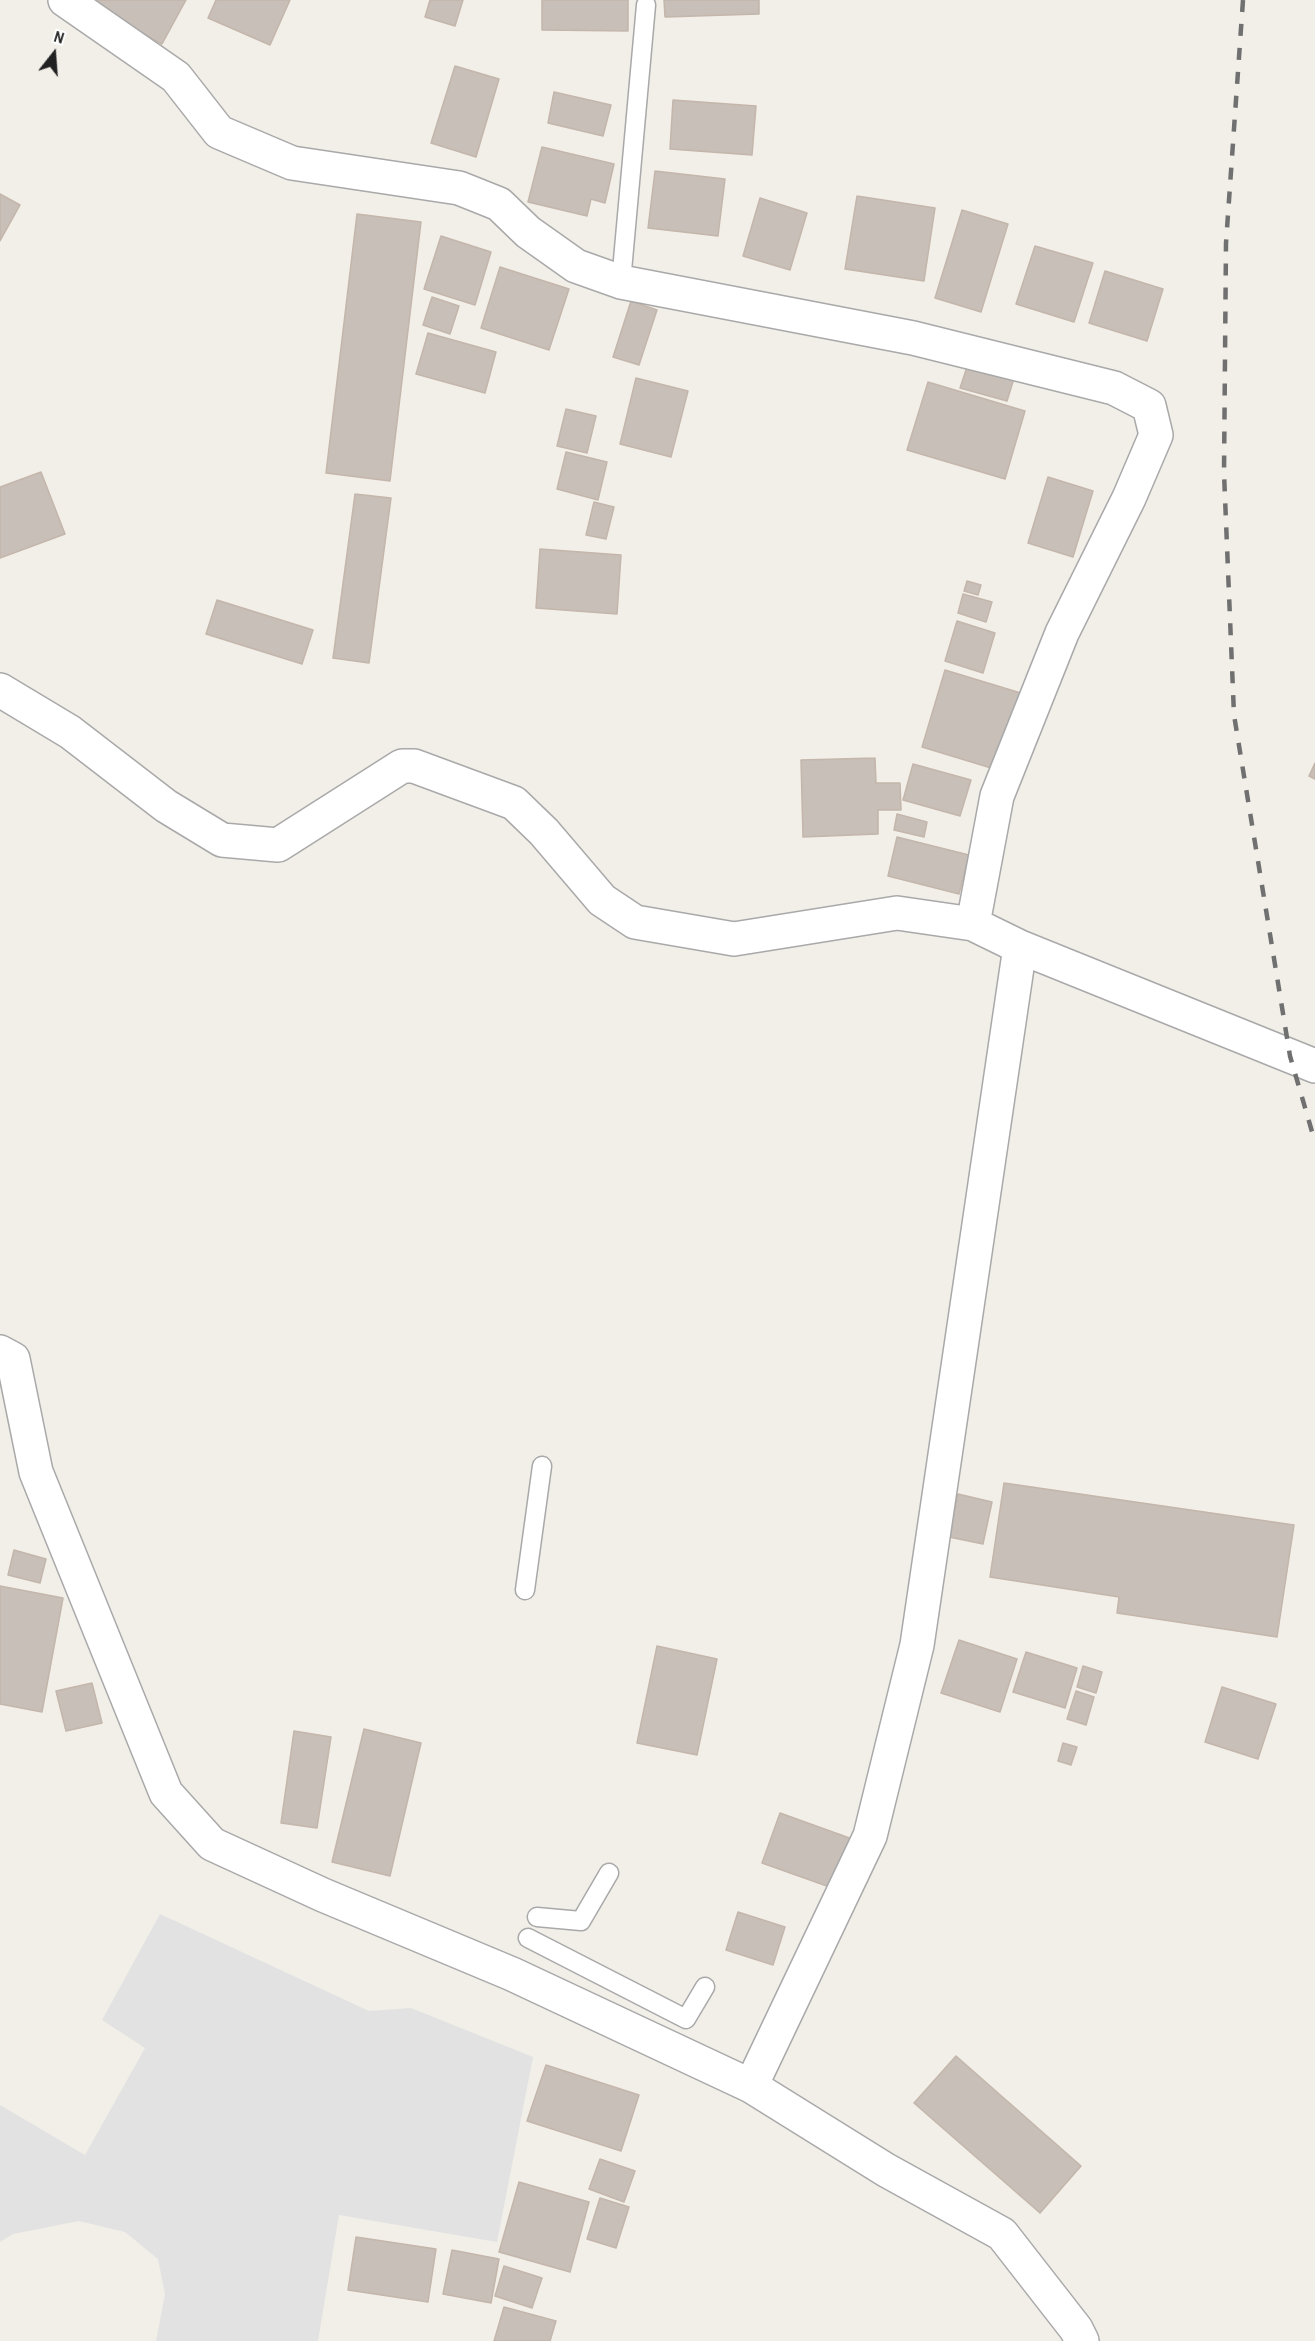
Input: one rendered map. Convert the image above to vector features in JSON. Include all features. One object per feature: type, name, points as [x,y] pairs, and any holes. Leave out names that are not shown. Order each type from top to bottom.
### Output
[{"type":"street","points":[[65,0],[176,77],[219,132],[292,163],[459,188],[499,204],[528,232],[576,266],[621,282],[913,338],[1114,388],[1149,405],[1156,435],[1129,498],[1062,633],[997,796],[973,924]]},
{"type":"street","points":[[0,690],[70,732],[166,806],[222,840],[278,845],[402,766],[414,766],[514,803],[544,832],[602,900],[635,922],[734,939],[897,913],[973,924],[1020,947],[1315,1066]]},
{"type":"street","points":[[751,2086],[870,1836],[917,1645],[1020,947]]},
{"type":"street","points":[[0,1352],[13,1359],[36,1472],[166,1793],[212,1844],[323,1895],[512,1974],[751,2086],[886,2170],[1002,2234],[1076,2329],[1082,2341]]},
{"type":"lane","points":[[621,282],[646,4]]},
{"type":"lane","points":[[525,1590],[542,1466]]},
{"type":"lane","points":[[537,1917],[581,1921],[609,1873]]},
{"type":"lane","points":[[528,1938],[686,2019],[705,1986]]},
{"type":"shaded area","points":[[160,1914],[369,2011],[411,2008],[533,2057],[497,2242],[339,2215],[318,2341],[156,2341],[165,2294],[158,2259],[125,2232],[79,2221],[13,2234],[0,2242],[0,2105],[85,2155],[145,2048],[102,2020]]},
{"type":"building","points":[[92,0],[186,0],[162,44],[90,5]]},
{"type":"building","points":[[216,0],[290,0],[270,45],[208,18]]},
{"type":"building","points":[[430,0],[463,0],[455,26],[425,17]]},
{"type":"building","points":[[542,0],[628,0],[628,31],[542,30]]},
{"type":"building","points":[[664,0],[759,0],[759,14],[665,17]]},
{"type":"building","points":[[455,66],[499,79],[476,157],[431,143]]},
{"type":"building","points":[[554,92],[611,105],[603,136],[548,123]]},
{"type":"building","points":[[673,100],[756,106],[752,155],[670,149]]},
{"type":"building","points":[[542,147],[614,164],[605,203],[591,199],[587,216],[528,202]]},
{"type":"building","points":[[655,171],[725,179],[718,236],[648,228]]},
{"type":"building","points":[[0,194],[20,205],[0,241]]},
{"type":"building","points":[[857,196],[935,208],[924,281],[845,269]]},
{"type":"building","points":[[760,198],[807,213],[790,270],[743,256]]},
{"type":"building","points":[[962,210],[1008,224],[981,312],[935,298]]},
{"type":"building","points":[[357,214],[421,222],[390,481],[326,473]]},
{"type":"building","points":[[441,236],[491,252],[475,305],[424,289]]},
{"type":"building","points":[[1035,246],[1093,263],[1074,322],[1016,304]]},
{"type":"building","points":[[500,267],[569,289],[549,350],[481,328]]},
{"type":"building","points":[[1105,271],[1163,289],[1147,341],[1089,323]]},
{"type":"building","points":[[432,297],[459,306],[450,334],[423,325]]},
{"type":"building","points":[[631,301],[657,310],[639,365],[613,357]]},
{"type":"building","points":[[428,333],[496,352],[485,393],[416,374]]},
{"type":"building","points":[[970,358],[1016,372],[1007,401],[960,388]]},
{"type":"building","points":[[636,378],[688,391],[671,457],[620,444]]},
{"type":"building","points":[[928,382],[1025,411],[1005,479],[907,450]]},
{"type":"building","points":[[566,409],[596,416],[587,453],[557,446]]},
{"type":"building","points":[[566,452],[607,462],[598,500],[557,489]]},
{"type":"building","points":[[41,472],[65,534],[0,558],[0,487]]},
{"type":"building","points":[[1048,477],[1093,491],[1073,557],[1028,543]]},
{"type":"building","points":[[355,494],[391,498],[369,663],[333,658]]},
{"type":"building","points":[[594,502],[614,507],[606,539],[586,535]]},
{"type":"building","points":[[540,549],[621,555],[617,614],[536,608]]},
{"type":"building","points":[[967,581],[981,585],[978,595],[964,591]]},
{"type":"building","points":[[963,594],[992,602],[986,622],[958,613]]},
{"type":"building","points":[[217,600],[313,630],[302,664],[206,634]]},
{"type":"building","points":[[957,621],[995,633],[983,673],[945,661]]},
{"type":"building","points":[[945,670],[1024,694],[1001,771],[922,747]]},
{"type":"building","points":[[875,758],[876,783],[900,783],[901,810],[878,810],[878,834],[803,837],[801,760]]},
{"type":"building","points":[[1315,763],[1315,779],[1309,776]]},
{"type":"building","points":[[913,764],[971,780],[960,816],[903,800]]},
{"type":"building","points":[[897,814],[927,822],[924,837],[894,830]]},
{"type":"building","points":[[897,837],[969,855],[959,894],[888,876]]},
{"type":"building","points":[[1004,1483],[1294,1525],[1277,1637],[1117,1613],[1119,1597],[990,1577]]},
{"type":"building","points":[[958,1494],[992,1502],[983,1544],[949,1537]]},
{"type":"building","points":[[14,1550],[46,1559],[40,1583],[8,1575]]},
{"type":"building","points":[[0,1586],[63,1598],[42,1712],[0,1704]]},
{"type":"building","points":[[959,1640],[1017,1659],[1000,1712],[941,1693]]},
{"type":"building","points":[[657,1646],[717,1659],[697,1755],[637,1743]]},
{"type":"building","points":[[1026,1652],[1077,1668],[1065,1708],[1013,1692]]},
{"type":"building","points":[[1083,1666],[1102,1672],[1096,1693],[1077,1687]]},
{"type":"building","points":[[92,1683],[102,1723],[66,1731],[56,1691]]},
{"type":"building","points":[[1222,1687],[1276,1704],[1258,1759],[1205,1742]]},
{"type":"building","points":[[1076,1691],[1094,1697],[1086,1725],[1067,1719]]},
{"type":"building","points":[[364,1729],[421,1743],[390,1876],[332,1862]]},
{"type":"building","points":[[294,1731],[331,1737],[317,1828],[281,1823]]},
{"type":"building","points":[[1063,1743],[1077,1747],[1071,1765],[1058,1761]]},
{"type":"building","points":[[780,1813],[855,1840],[838,1890],[762,1863]]},
{"type":"building","points":[[738,1912],[785,1927],[773,1965],[726,1950]]},
{"type":"building","points":[[956,2056],[1081,2166],[1040,2213],[914,2103]]},
{"type":"building","points":[[546,2065],[639,2095],[621,2151],[527,2121]]},
{"type":"building","points":[[600,2159],[635,2171],[624,2202],[589,2189]]},
{"type":"building","points":[[519,2182],[589,2202],[570,2272],[499,2252]]},
{"type":"building","points":[[600,2198],[629,2207],[616,2248],[587,2239]]},
{"type":"building","points":[[356,2237],[436,2249],[428,2302],[348,2290]]},
{"type":"building","points":[[452,2250],[499,2259],[491,2303],[443,2294]]},
{"type":"building","points":[[504,2266],[542,2278],[532,2308],[495,2296]]},
{"type":"building","points":[[504,2307],[556,2321],[550,2341],[494,2341]]},
{"type":"railway","points":[[1243,0],[1226,243],[1224,473],[1234,715],[1290,1056],[1315,1142]]}]
